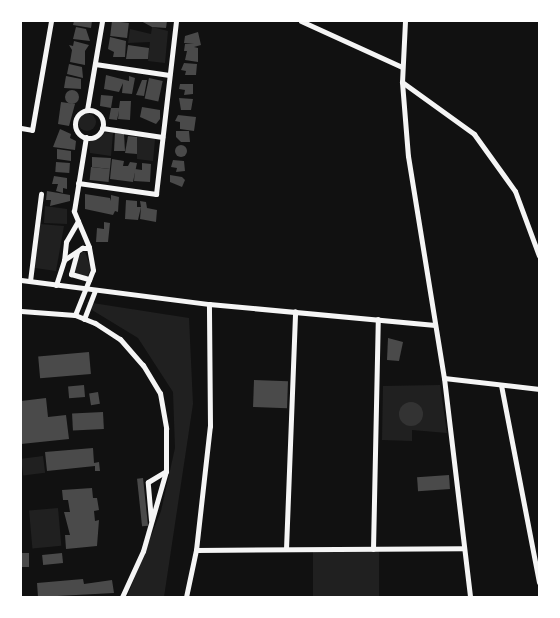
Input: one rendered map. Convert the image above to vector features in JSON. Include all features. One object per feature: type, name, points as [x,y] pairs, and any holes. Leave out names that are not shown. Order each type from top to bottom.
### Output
[{"type":"street","points":[[21,128],[32,130],[51,21]]},
{"type":"street","points":[[87,110],[102,21]]},
{"type":"street","points":[[78,184],[156,194],[176,21]]},
{"type":"street","points":[[301,21],[402,67]]},
{"type":"street","points":[[405,21],[402,82],[408,156],[444,378],[470,597]]},
{"type":"street","points":[[95,64],[169,75]]},
{"type":"street","points":[[402,82],[474,134],[515,190],[539,256]]},
{"type":"street","points":[[87,110],[97,113],[102,128],[97,135],[86,137],[78,133],[75,125],[79,114],[87,110]]},
{"type":"street","points":[[102,128],[162,137]]},
{"type":"street","points":[[75,315],[93,270],[90,248],[74,211],[86,137]]},
{"type":"street","points":[[30,281],[41,194]]},
{"type":"street","points":[[56,285],[64,260],[66,242],[78,222]]},
{"type":"street","points":[[64,260],[77,252],[90,248]]},
{"type":"street","points":[[77,252],[71,274],[90,279]]},
{"type":"street","points":[[21,280],[209,304],[435,325]]},
{"type":"street","points":[[84,319],[95,290]]},
{"type":"street","points":[[186,597],[196,550],[210,426],[209,304]]},
{"type":"street","points":[[21,311],[75,315],[120,339],[143,364],[160,393],[166,428],[166,471],[151,524],[122,597]]},
{"type":"street","points":[[286,549],[295,311]]},
{"type":"street","points":[[373,548],[378,319]]},
{"type":"street","points":[[444,378],[539,389]]},
{"type":"street","points":[[501,385],[539,582]]},
{"type":"street","points":[[151,524],[148,482],[166,471]]},
{"type":"street","points":[[196,550],[463,548]]},
{"type":"shaded area","points":[[152,27],[168,31],[165,63],[148,61],[150,42],[128,43],[130,29],[151,34]]},
{"type":"shaded area","points":[[83,113],[91,113],[96,118],[94,129],[83,131],[78,126],[78,118]]},
{"type":"shaded area","points":[[103,132],[113,133],[111,156],[90,153],[89,138]]},
{"type":"shaded area","points":[[137,137],[155,139],[153,161],[137,159]]},
{"type":"shaded area","points":[[45,206],[67,209],[67,224],[44,223]]},
{"type":"shaded area","points":[[40,224],[64,226],[56,271],[35,268]]},
{"type":"shaded area","points":[[81,252],[85,252],[91,268],[87,277],[73,272]]},
{"type":"shaded area","points":[[86,302],[189,318],[193,404],[164,597],[127,597],[161,511],[175,448],[173,392],[138,338],[92,310]]},
{"type":"shaded area","points":[[440,385],[447,433],[412,430],[412,441],[382,440],[383,386]]},
{"type":"shaded area","points":[[411,402],[420,405],[423,414],[420,423],[411,426],[402,423],[399,414],[402,405]]},
{"type":"shaded area","points":[[43,456],[45,473],[23,476],[21,459]]},
{"type":"shaded area","points":[[58,508],[61,546],[32,548],[29,511]]},
{"type":"shaded area","points":[[313,549],[379,549],[379,597],[313,597]]},
{"type":"building","points":[[74,21],[92,21],[91,28],[73,25]]},
{"type":"building","points":[[112,21],[129,23],[127,38],[110,36]]},
{"type":"building","points":[[141,21],[167,21],[166,28],[152,27]]},
{"type":"building","points":[[76,27],[86,29],[90,41],[73,39]]},
{"type":"building","points":[[198,32],[201,45],[194,47],[198,48],[198,62],[185,60],[187,51],[184,51],[185,44],[194,44],[184,43],[185,36]]},
{"type":"building","points":[[110,37],[126,41],[125,57],[113,57],[114,52],[108,49]]},
{"type":"building","points":[[74,41],[89,45],[85,51],[85,65],[70,62],[72,50],[69,45],[73,46]]},
{"type":"building","points":[[128,45],[149,48],[148,59],[126,59]]},
{"type":"building","points":[[184,63],[197,64],[196,75],[185,75],[186,71],[181,70]]},
{"type":"building","points":[[69,64],[82,67],[83,78],[67,74]]},
{"type":"building","points":[[106,75],[129,81],[129,76],[135,78],[132,94],[122,93],[123,83],[119,92],[104,89]]},
{"type":"building","points":[[66,76],[81,79],[81,89],[64,88]]},
{"type":"building","points":[[149,78],[163,81],[158,101],[145,99]]},
{"type":"building","points":[[142,80],[147,80],[144,96],[136,95]]},
{"type":"building","points":[[180,84],[193,84],[193,94],[184,95],[185,90],[179,89]]},
{"type":"building","points":[[69,90],[75,90],[79,97],[75,104],[69,104],[65,100],[65,94]]},
{"type":"building","points":[[101,95],[113,96],[111,108],[100,106]]},
{"type":"building","points":[[179,98],[193,99],[191,110],[181,110]]},
{"type":"building","points":[[120,101],[131,101],[130,120],[118,119],[119,111],[117,120],[109,119],[111,108],[119,108]]},
{"type":"building","points":[[61,102],[75,104],[69,126],[58,124]]},
{"type":"building","points":[[142,107],[160,110],[160,119],[156,124],[140,117]]},
{"type":"building","points":[[178,115],[196,117],[194,131],[180,129],[180,122],[175,121]]},
{"type":"building","points":[[60,129],[71,134],[70,138],[76,141],[75,150],[53,147]]},
{"type":"building","points":[[176,131],[189,131],[190,142],[181,142],[176,137]]},
{"type":"building","points":[[115,133],[124,134],[125,151],[114,151]]},
{"type":"building","points":[[128,136],[137,137],[137,154],[125,153]]},
{"type":"building","points":[[179,145],[183,145],[187,151],[183,157],[179,157],[175,153],[175,149]]},
{"type":"building","points":[[57,149],[71,151],[71,161],[57,159]]},
{"type":"building","points":[[92,157],[111,158],[110,169],[92,167]]},
{"type":"building","points":[[112,159],[124,161],[123,166],[128,166],[130,162],[137,163],[133,182],[110,179]]},
{"type":"building","points":[[173,160],[184,161],[185,171],[176,172],[177,168],[171,167]]},
{"type":"building","points":[[56,162],[70,163],[69,173],[55,172]]},
{"type":"building","points":[[142,163],[151,164],[150,182],[134,181],[135,169],[142,170]]},
{"type":"building","points":[[91,167],[110,169],[109,182],[90,180]]},
{"type":"building","points":[[170,175],[182,177],[185,180],[182,187],[170,182]]},
{"type":"building","points":[[54,176],[67,178],[67,189],[63,188],[63,193],[56,191],[58,184],[52,184]]},
{"type":"building","points":[[47,191],[70,195],[70,201],[50,206],[51,200],[46,200]]},
{"type":"building","points":[[85,194],[110,198],[111,201],[111,195],[119,197],[118,212],[115,211],[113,215],[85,209]]},
{"type":"building","points":[[126,200],[137,201],[137,207],[141,207],[138,220],[125,219]]},
{"type":"building","points":[[140,201],[146,202],[147,208],[157,210],[156,222],[140,219]]},
{"type":"building","points":[[104,222],[110,223],[108,242],[96,242],[97,228],[104,229]]},
{"type":"building","points":[[388,338],[403,342],[399,361],[387,360]]},
{"type":"building","points":[[89,352],[91,374],[40,378],[38,356]]},
{"type":"building","points":[[254,380],[288,381],[287,408],[253,407]]},
{"type":"building","points":[[84,385],[85,397],[69,398],[68,386]]},
{"type":"building","points":[[98,392],[100,404],[91,405],[89,393]]},
{"type":"building","points":[[46,398],[48,417],[66,415],[69,439],[21,444],[21,401]]},
{"type":"building","points":[[103,412],[104,429],[73,431],[72,414]]},
{"type":"building","points":[[93,448],[94,463],[99,462],[100,471],[95,471],[95,466],[47,471],[45,452]]},
{"type":"building","points":[[449,475],[450,489],[418,491],[417,477]]},
{"type":"building","points":[[143,478],[148,526],[142,526],[137,479]]},
{"type":"building","points":[[92,488],[93,498],[97,498],[99,510],[94,511],[95,521],[99,520],[97,546],[66,549],[65,535],[70,535],[64,512],[70,512],[68,500],[63,500],[62,490]]},
{"type":"building","points":[[21,553],[29,553],[29,567],[21,567]]},
{"type":"building","points":[[62,553],[63,563],[43,565],[42,555]]},
{"type":"building","points":[[83,579],[84,584],[112,580],[114,593],[38,597],[37,583]]}]
